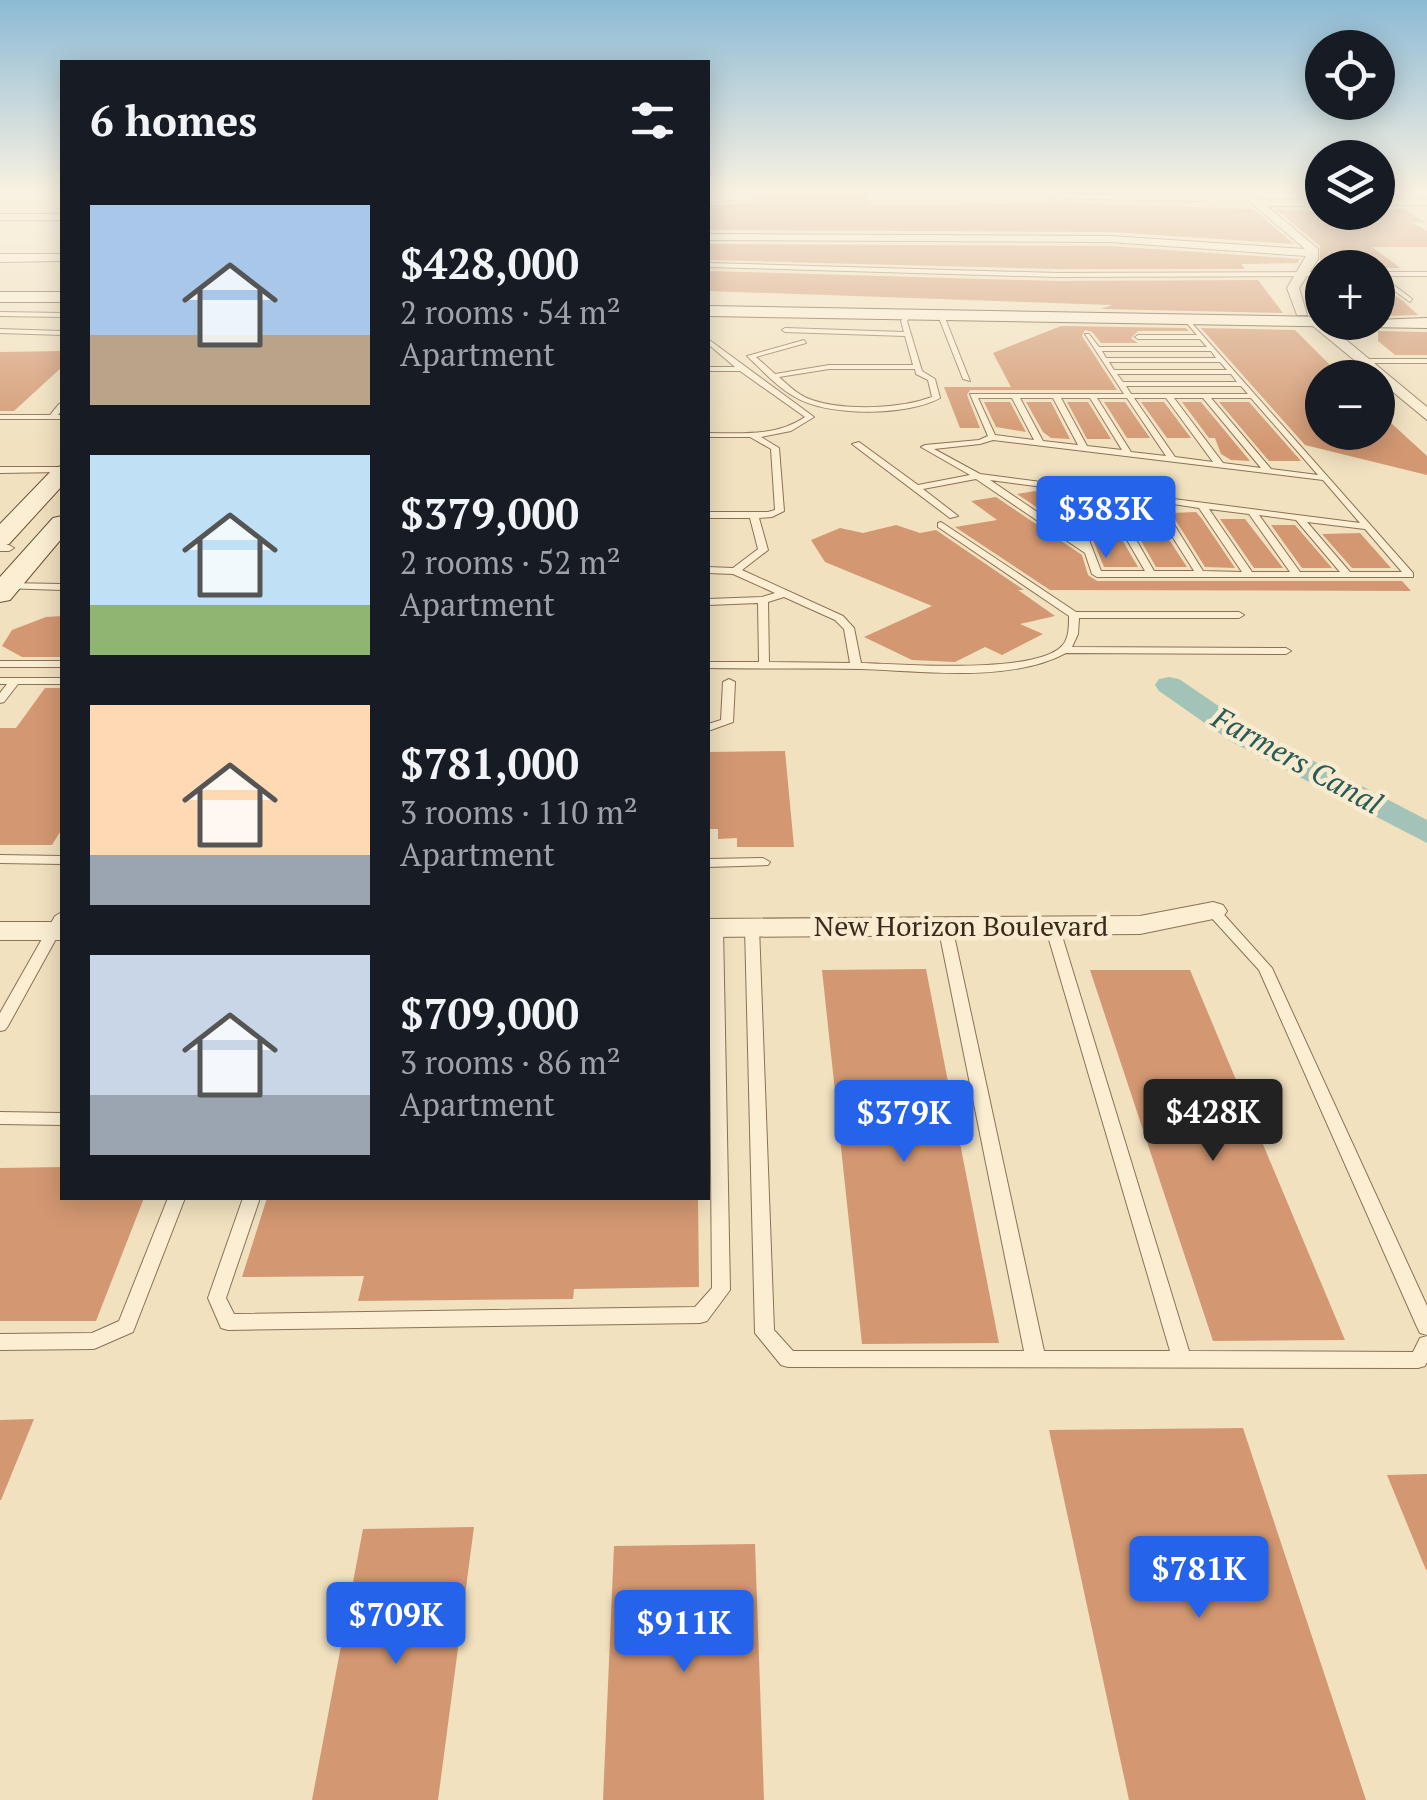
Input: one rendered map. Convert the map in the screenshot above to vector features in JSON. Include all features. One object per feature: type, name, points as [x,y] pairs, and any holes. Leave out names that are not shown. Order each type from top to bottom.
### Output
[{"type":"main road","points":[[4,289],[60,286]]},
{"type":"main road","points":[[4,289],[60,297]]},
{"type":"main road","points":[[710,301],[1305,317]]},
{"type":"main road","points":[[710,311],[781,322],[908,325],[942,318],[1122,321],[1196,330],[1305,318]]},
{"type":"main road","points":[[908,325],[919,313],[1080,311]]},
{"type":"main road","points":[[1395,313],[1427,312]]},
{"type":"main road","points":[[1122,321],[1156,317],[1305,317]]},
{"type":"main road","points":[[1395,321],[1427,323]]},
{"type":"main road","points":[[2,566],[38,498],[60,473]]},
{"type":"main road","points":[[2,566],[60,524]]},
{"type":"street","points":[[1299,278],[1294,288],[1305,302]]},
{"type":"street","points":[[1342,340],[1364,360]]},
{"type":"street","points":[[1395,387],[1427,415]]},
{"type":"street","name":"New Horizon Boulevard","points":[[712,928],[1140,925],[1213,911]]},
{"type":"street","points":[[0,931],[60,926]]},
{"type":"lane","points":[[1395,289],[1410,300]]},
{"type":"lane","points":[[0,314],[60,315]]},
{"type":"lane","points":[[22,331],[42,314]]},
{"type":"lane","points":[[942,318],[968,379]]},
{"type":"lane","points":[[781,322],[804,342],[751,356],[800,398],[822,406],[921,407],[936,398],[932,379],[918,367],[908,325]]},
{"type":"lane","points":[[1054,486],[1078,524],[1097,574],[1410,574],[1196,330],[1138,337]]},
{"type":"lane","points":[[0,331],[60,334]]},
{"type":"lane","points":[[1087,334],[1172,459]]},
{"type":"lane","points":[[710,343],[810,417],[801,425],[752,434],[710,436]]},
{"type":"lane","points":[[1097,350],[1213,349]]},
{"type":"lane","points":[[1104,360],[1222,360]]},
{"type":"lane","points":[[1395,361],[1427,361]]},
{"type":"lane","points":[[774,376],[829,367],[918,367]]},
{"type":"lane","points":[[710,369],[742,369]]},
{"type":"lane","points":[[1112,372],[1233,372]]},
{"type":"lane","points":[[1121,384],[1244,384]]},
{"type":"lane","points":[[992,437],[973,396],[1254,396]]},
{"type":"lane","points":[[1015,396],[1040,443]]},
{"type":"lane","points":[[1056,396],[1084,448]]},
{"type":"lane","points":[[1092,396],[1128,454]]},
{"type":"lane","points":[[1168,396],[1220,465]]},
{"type":"lane","points":[[1205,396],[1268,471]]},
{"type":"lane","points":[[0,417],[57,417]]},
{"type":"lane","points":[[710,515],[780,511],[774,448],[752,434]]},
{"type":"lane","points":[[1089,552],[978,476],[925,446],[980,442],[992,437],[1325,478]]},
{"type":"lane","points":[[856,444],[953,516]]},
{"type":"lane","points":[[0,470],[60,471]]},
{"type":"lane","points":[[916,488],[978,476],[1368,527]]},
{"type":"lane","points":[[1104,492],[1151,574]]},
{"type":"lane","points":[[1153,498],[1200,574]]},
{"type":"lane","points":[[1202,505],[1250,574]]},
{"type":"lane","points":[[1252,512],[1297,574]]},
{"type":"lane","points":[[735,571],[762,550],[754,515]]},
{"type":"lane","points":[[1299,518],[1346,574]]},
{"type":"lane","points":[[941,525],[1074,614],[1239,615]]},
{"type":"lane","points":[[2,566],[60,586]]},
{"type":"lane","points":[[710,570],[735,571],[839,618],[849,628],[856,666]]},
{"type":"lane","points":[[710,602],[763,600],[785,593]]},
{"type":"lane","points":[[763,600],[764,665]]},
{"type":"lane","points":[[1064,650],[1074,632],[1074,614]]},
{"type":"lane","points":[[710,665],[1005,667],[1044,660],[1064,650],[1286,651]]},
{"type":"lane","points":[[0,664],[60,664]]},
{"type":"lane","points":[[0,700],[15,681]]},
{"type":"lane","points":[[0,682],[60,681]]},
{"type":"lane","points":[[710,727],[727,722],[729,682]]},
{"type":"lane","points":[[0,859],[60,860]]},
{"type":"lane","points":[[710,862],[763,862]]},
{"type":"lane","points":[[1213,911],[1266,968],[1427,1328]]},
{"type":"lane","points":[[0,1026],[60,926]]},
{"type":"lane","points":[[944,926],[1036,1360]]},
{"type":"lane","points":[[1052,926],[1182,1360]]},
{"type":"lane","points":[[752,927],[766,1333],[788,1359],[1418,1360],[1427,1344]]},
{"type":"lane","points":[[250,1200],[217,1298],[228,1322],[700,1315],[721,1290],[712,928]]},
{"type":"lane","points":[[0,1118],[60,1119]]},
{"type":"lane","points":[[0,1342],[94,1341],[126,1326],[175,1200]]},
{"type":"building","points":[[710,278],[1258,280],[1283,313],[1101,309],[1112,305],[710,291]]},
{"type":"building","points":[[1395,296],[1403,301],[1418,315],[1395,316]]},
{"type":"building","points":[[1061,326],[1189,331],[1138,331],[1131,338],[1138,343],[1101,343],[1085,330],[1082,336],[1117,390],[970,390],[967,395],[980,428],[960,428],[944,387],[1011,387],[993,353]]},
{"type":"building","points":[[1201,328],[1295,330],[1325,360],[1305,360],[1305,445]]},
{"type":"building","points":[[1395,331],[1427,332],[1427,355],[1395,355],[1378,341],[1395,340]]},
{"type":"building","points":[[60,351],[60,369],[14,411],[0,411],[0,352]]},
{"type":"building","points":[[984,402],[1010,402],[1026,432],[996,427]]},
{"type":"building","points":[[1026,402],[1051,402],[1070,439],[1051,438],[1043,432]]},
{"type":"building","points":[[1067,402],[1088,402],[1111,439],[1087,439]]},
{"type":"building","points":[[1104,402],[1125,402],[1150,438],[1127,438]]},
{"type":"building","points":[[1141,402],[1164,402],[1191,438],[1167,438]]},
{"type":"building","points":[[1182,402],[1201,402],[1250,461],[1231,460],[1221,454],[1215,438],[1209,438]]},
{"type":"building","points":[[1219,402],[1249,402],[1301,461],[1269,461]]},
{"type":"building","points":[[1395,427],[1427,456],[1427,475],[1325,450],[1395,450]]},
{"type":"building","points":[[1035,491],[1054,501],[1072,531],[1017,494]]},
{"type":"building","points":[[996,497],[1082,555],[1088,575],[1097,581],[1402,581],[1411,591],[1050,590],[955,527],[997,520],[971,501]]},
{"type":"building","points":[[1099,500],[1138,567],[1104,567],[1072,501]]},
{"type":"building","points":[[1121,506],[1147,506],[1187,567],[1156,567]]},
{"type":"building","points":[[1196,512],[1235,568],[1205,567],[1171,513]]},
{"type":"building","points":[[1220,519],[1245,519],[1283,568],[1254,568]]},
{"type":"building","points":[[896,525],[920,533],[936,530],[1055,616],[1020,624],[1043,634],[1002,655],[985,647],[955,662],[912,660],[864,637],[932,606],[825,562],[811,540],[840,528],[863,533]]},
{"type":"building","points":[[1271,525],[1295,525],[1332,568],[1302,568]]},
{"type":"building","points":[[1360,533],[1391,568],[1352,568],[1322,534]]},
{"type":"building","points":[[60,616],[60,657],[22,657],[2,646],[12,630],[46,617]]},
{"type":"building","points":[[45,688],[60,688],[60,832],[52,845],[0,845],[0,728],[16,728]]},
{"type":"building","points":[[785,751],[794,847],[737,847],[737,838],[718,839],[718,829],[710,829],[710,752]]},
{"type":"building","points":[[926,969],[999,1343],[862,1344],[822,970]]},
{"type":"building","points":[[1090,970],[1190,970],[1345,1340],[1213,1341]]},
{"type":"building","points":[[60,1167],[60,1200],[143,1200],[96,1321],[0,1321],[0,1168]]},
{"type":"building","points":[[266,1200],[698,1200],[699,1287],[574,1289],[573,1299],[358,1301],[364,1276],[242,1277]]},
{"type":"building","points":[[34,1419],[1,1500],[0,1500],[0,1420]]},
{"type":"building","points":[[1243,1428],[1366,1800],[1129,1800],[1049,1430]]},
{"type":"building","points":[[1427,1474],[1427,1569],[1426,1570],[1387,1475]]},
{"type":"building","points":[[474,1527],[438,1800],[312,1800],[363,1529]]},
{"type":"building","points":[[755,1544],[764,1800],[603,1800],[614,1546]]},
{"type":"waterway","name":"Farmers Canal","points":[[1169,685],[1243,736],[1427,833]]}]
